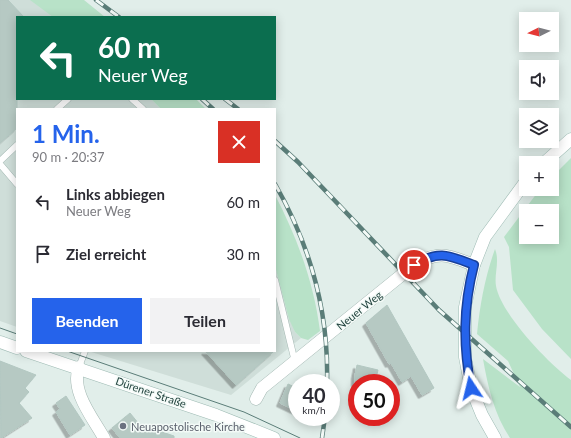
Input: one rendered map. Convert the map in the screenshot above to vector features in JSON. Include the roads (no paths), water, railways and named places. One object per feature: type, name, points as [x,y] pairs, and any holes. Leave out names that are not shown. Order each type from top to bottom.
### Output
[{"type":"main road","points":[[552,156],[571,139]]},
{"type":"main road","points":[[495,438],[482,415],[471,388],[465,357],[465,307],[474,265],[485,237],[519,191]]},
{"type":"main road","name":"Neuer Weg","points":[[256,399],[262,388],[414,265],[426,257],[444,254],[474,265]]},
{"type":"main road","points":[[0,342],[16,348]]},
{"type":"main road","name":"Dürener Straße","points":[[29,352],[79,367],[242,424],[274,438]]},
{"type":"main road","points":[[79,367],[76,375],[80,394],[104,438]]},
{"type":"lane","points":[[58,108],[67,100]]},
{"type":"lane","points":[[133,100],[142,108]]},
{"type":"lane","points":[[0,161],[16,146]]},
{"type":"lane","points":[[0,164],[16,183]]},
{"type":"lane","points":[[276,284],[295,362]]},
{"type":"lane","points":[[79,367],[85,352]]},
{"type":"tram line","points":[[0,328],[16,334]]},
{"type":"tram line","points":[[70,352],[244,412],[300,438]]},
{"type":"railway","points":[[96,0],[118,16]]},
{"type":"railway","points":[[203,100],[212,108]]},
{"type":"railway","points":[[226,100],[237,108]]},
{"type":"railway","points":[[276,142],[298,162],[439,310],[571,427]]},
{"type":"railway","points":[[276,186],[298,231],[315,280],[325,331],[327,374]]},
{"type":"railway","points":[[322,438],[324,426]]},
{"type":"place","name":"Neuapostolische Kirche","points":[[123,426]]}]
